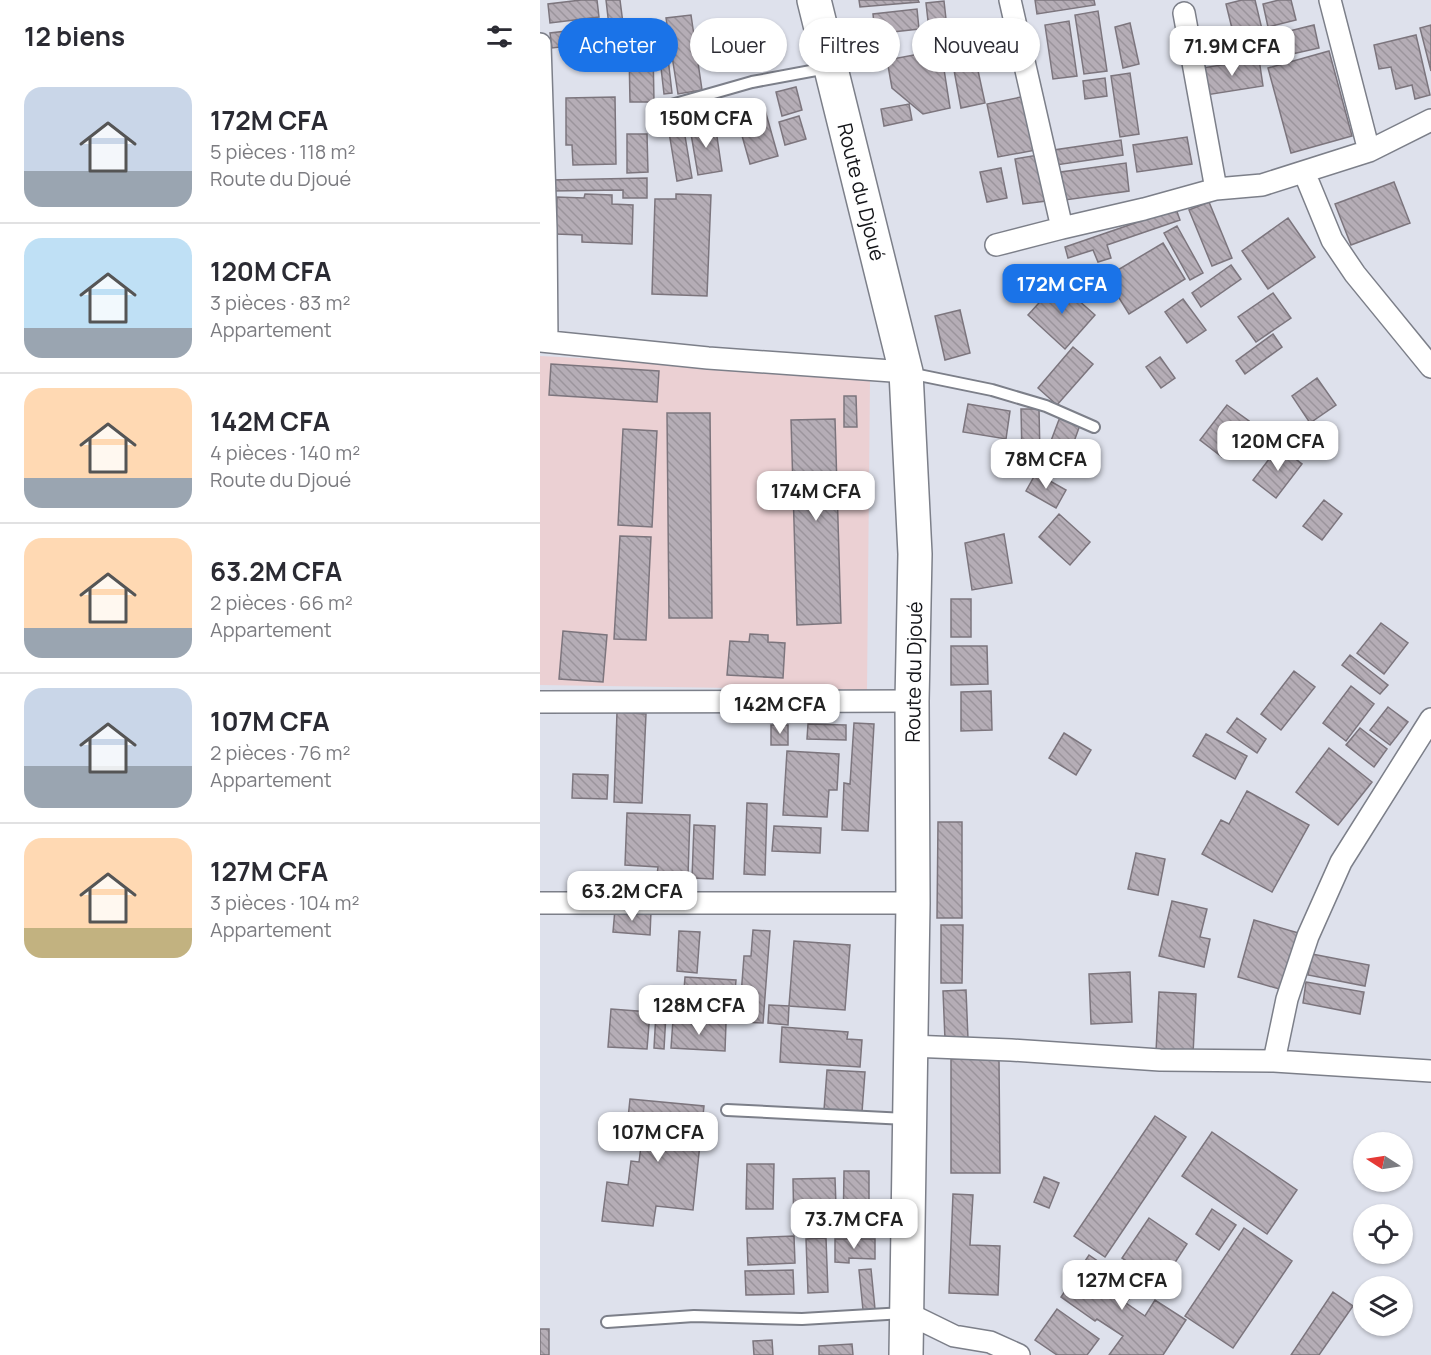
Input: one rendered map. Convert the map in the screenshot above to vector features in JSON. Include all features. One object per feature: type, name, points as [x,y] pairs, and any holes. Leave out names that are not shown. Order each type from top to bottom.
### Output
[{"type":"main road","name":"Route du Djoué","points":[[814,0],[818,18]]},
{"type":"main road","name":"Route du Djoué","points":[[831,72],[906,372],[915,554],[912,701],[913,903],[906,1355]]},
{"type":"street","points":[[1010,0],[1062,228]]},
{"type":"street","points":[[1330,0],[1369,151]]},
{"type":"street","points":[[1184,13],[1216,189]]},
{"type":"street","points":[[540,44],[546,228],[544,341],[708,358],[906,372]]},
{"type":"street","points":[[996,245],[1216,189],[1262,185],[1369,151],[1431,120]]},
{"type":"street","points":[[1304,172],[1332,240],[1355,274],[1431,367]]},
{"type":"street","points":[[540,702],[912,701]]},
{"type":"street","points":[[1274,1061],[1287,999],[1305,947],[1341,862],[1431,719]]},
{"type":"street","points":[[540,903],[913,903]]},
{"type":"street","points":[[910,1046],[1160,1060],[1274,1061],[1431,1071]]},
{"type":"street","points":[[907,1313],[954,1336],[990,1342],[1019,1355]]},
{"type":"lane","points":[[661,108],[752,82],[808,72]]},
{"type":"lane","points":[[906,372],[992,390],[1046,406],[1094,427]]},
{"type":"lane","points":[[727,1110],[909,1119]]},
{"type":"lane","points":[[607,1322],[694,1316],[802,1319],[907,1313]]},
{"type":"shaded area","points":[[540,356],[658,362],[870,380],[867,690],[540,685]]},
{"type":"building","points":[[597,0],[599,17],[558,18],[558,22],[550,23],[548,4]]},
{"type":"building","points":[[606,0],[620,0],[622,18],[608,18]]},
{"type":"building","points":[[859,0],[918,0],[919,2],[860,7]]},
{"type":"building","points":[[1035,0],[1094,0],[1095,5],[1037,14]]},
{"type":"building","points":[[1255,0],[1266,46],[1238,53],[1226,4]]},
{"type":"building","points":[[1291,0],[1296,20],[1268,27],[1263,4]]},
{"type":"building","points":[[944,1],[946,18],[928,18],[926,3]]},
{"type":"building","points":[[917,9],[918,18],[912,18],[912,30],[900,31],[900,18],[873,18],[873,14]]},
{"type":"building","points":[[1098,11],[1107,71],[1084,74],[1075,15]]},
{"type":"building","points":[[691,15],[690,72],[699,72],[702,90],[678,94],[675,72],[678,72],[678,18],[666,18]]},
{"type":"building","points":[[1069,21],[1077,76],[1053,79],[1045,25]]},
{"type":"building","points":[[1130,23],[1139,64],[1123,68],[1115,27]]},
{"type":"building","points":[[1314,25],[1319,48],[1274,58],[1269,36]]},
{"type":"building","points":[[1431,25],[1431,71],[1420,28]]},
{"type":"building","points":[[558,32],[558,47],[552,48],[550,33]]},
{"type":"building","points":[[1416,35],[1430,95],[1415,99],[1412,85],[1396,89],[1391,67],[1379,69],[1374,45]]},
{"type":"building","points":[[1329,51],[1352,136],[1291,153],[1268,68]]},
{"type":"building","points":[[912,55],[912,72],[944,72],[950,108],[923,114],[892,88],[889,72],[900,72],[900,58]]},
{"type":"building","points":[[1259,59],[1263,86],[1206,95],[1202,68]]},
{"type":"building","points":[[629,72],[653,72],[654,102],[630,102]]},
{"type":"building","points":[[661,72],[670,72],[672,93],[664,94]]},
{"type":"building","points":[[954,72],[978,72],[985,103],[961,108]]},
{"type":"building","points":[[1130,73],[1139,134],[1120,137],[1111,76]]},
{"type":"building","points":[[1105,78],[1107,96],[1085,99],[1083,81]]},
{"type":"building","points":[[796,87],[802,110],[782,116],[776,92]]},
{"type":"building","points":[[1026,96],[1036,150],[998,157],[987,104]]},
{"type":"building","points":[[615,97],[616,164],[573,165],[572,145],[566,145],[566,98]]},
{"type":"building","points":[[909,104],[912,120],[884,126],[881,109]]},
{"type":"building","points":[[765,110],[778,156],[750,164],[737,118]]},
{"type":"building","points":[[799,116],[806,139],[785,145],[779,122]]},
{"type":"building","points":[[715,123],[722,171],[698,175],[690,128]]},
{"type":"building","points":[[683,124],[692,178],[677,181],[668,126]]},
{"type":"building","points":[[627,134],[647,134],[648,172],[627,173]]},
{"type":"building","points":[[1187,137],[1192,164],[1137,172],[1133,145]]},
{"type":"building","points":[[1121,140],[1123,155],[1056,165],[1054,150]]},
{"type":"building","points":[[1038,155],[1046,201],[1023,204],[1015,159]]},
{"type":"building","points":[[1126,163],[1129,191],[1065,200],[1061,172]]},
{"type":"building","points":[[1001,168],[1007,198],[987,202],[980,172]]},
{"type":"building","points":[[647,178],[647,198],[623,198],[623,190],[550,191],[550,180]]},
{"type":"building","points":[[1394,182],[1410,223],[1351,245],[1335,204]]},
{"type":"building","points":[[585,194],[612,195],[612,204],[633,205],[632,244],[582,242],[582,235],[556,234],[557,197],[584,198]]},
{"type":"building","points":[[676,194],[711,195],[707,296],[652,294],[655,199],[676,199]]},
{"type":"building","points":[[1209,202],[1232,258],[1212,266],[1189,210]]},
{"type":"building","points":[[1176,209],[1180,220],[1107,245],[1111,258],[1098,262],[1093,250],[1068,258],[1065,247]]},
{"type":"building","points":[[1288,218],[1315,257],[1268,289],[1242,251]]},
{"type":"building","points":[[1177,226],[1203,273],[1190,280],[1164,233]]},
{"type":"building","points":[[1163,243],[1185,279],[1129,314],[1106,277]]},
{"type":"building","points":[[1231,265],[1241,279],[1201,307],[1192,293]]},
{"type":"building","points":[[1058,282],[1095,315],[1065,349],[1028,315]]},
{"type":"building","points":[[1273,293],[1291,318],[1256,342],[1238,317]]},
{"type":"building","points":[[1183,299],[1206,330],[1187,343],[1165,312]]},
{"type":"building","points":[[960,310],[970,353],[945,360],[935,316]]},
{"type":"building","points":[[1273,334],[1282,347],[1245,374],[1236,361]]},
{"type":"building","points":[[1073,347],[1093,364],[1057,405],[1038,388]]},
{"type":"building","points":[[1160,357],[1175,378],[1161,388],[1146,367]]},
{"type":"building","points":[[551,364],[659,371],[657,402],[549,395]]},
{"type":"building","points":[[1317,378],[1336,405],[1310,423],[1292,396]]},
{"type":"building","points":[[844,396],[856,396],[857,427],[844,427]]},
{"type":"building","points":[[968,404],[1010,411],[1006,439],[963,432]]},
{"type":"building","points":[[1227,405],[1249,421],[1222,457],[1200,440]]},
{"type":"building","points":[[1021,409],[1039,409],[1040,456],[1022,456]]},
{"type":"building","points":[[667,413],[710,413],[712,618],[669,618]]},
{"type":"building","points":[[1060,417],[1080,425],[1067,461],[1046,454]]},
{"type":"building","points":[[835,419],[841,623],[797,625],[791,420]]},
{"type":"building","points":[[623,429],[657,431],[652,527],[618,525]]},
{"type":"building","points":[[1279,446],[1302,464],[1276,498],[1253,480]]},
{"type":"building","points":[[1036,473],[1066,490],[1056,508],[1026,491]]},
{"type":"building","points":[[1324,500],[1342,514],[1322,540],[1303,526]]},
{"type":"building","points":[[1059,514],[1090,542],[1070,565],[1039,537]]},
{"type":"building","points":[[1004,534],[1012,583],[972,590],[965,543]]},
{"type":"building","points":[[620,536],[651,537],[646,640],[614,639]]},
{"type":"building","points":[[951,599],[971,599],[971,637],[951,637]]},
{"type":"building","points":[[1381,623],[1408,643],[1384,674],[1357,653]]},
{"type":"building","points":[[563,631],[607,635],[603,682],[559,679]]},
{"type":"building","points":[[750,634],[768,635],[768,642],[785,643],[783,678],[727,675],[730,641],[749,642]]},
{"type":"building","points":[[951,646],[987,646],[988,684],[951,685]]},
{"type":"building","points":[[1350,655],[1388,685],[1380,694],[1342,665]]},
{"type":"building","points":[[1294,671],[1315,687],[1281,730],[1261,714]]},
{"type":"building","points":[[1351,686],[1374,704],[1346,741],[1323,723]]},
{"type":"building","points":[[991,691],[992,730],[961,731],[961,692]]},
{"type":"building","points":[[1388,707],[1408,722],[1390,745],[1370,730]]},
{"type":"building","points":[[617,712],[646,714],[642,803],[614,802]]},
{"type":"building","points":[[1237,718],[1266,739],[1257,753],[1227,732]]},
{"type":"building","points":[[854,723],[874,724],[868,831],[842,830],[844,783],[850,784]]},
{"type":"building","points":[[808,724],[846,725],[846,740],[807,739]]},
{"type":"building","points":[[771,725],[788,725],[788,745],[771,745]]},
{"type":"building","points":[[1360,728],[1387,749],[1374,767],[1346,745]]},
{"type":"building","points":[[1064,733],[1091,750],[1076,775],[1049,758]]},
{"type":"building","points":[[1206,734],[1247,756],[1235,779],[1193,756]]},
{"type":"building","points":[[1329,748],[1372,782],[1338,825],[1296,792]]},
{"type":"building","points":[[787,751],[839,754],[837,790],[829,790],[827,817],[783,815]]},
{"type":"building","points":[[573,774],[608,775],[607,799],[572,798]]},
{"type":"building","points":[[1247,791],[1309,825],[1272,892],[1202,854],[1221,820],[1229,824]]},
{"type":"building","points":[[747,803],[767,804],[765,875],[744,874]]},
{"type":"building","points":[[627,813],[690,815],[688,876],[657,875],[658,867],[625,865]]},
{"type":"building","points":[[938,822],[962,822],[962,918],[937,918]]},
{"type":"building","points":[[694,825],[715,826],[713,879],[692,878]]},
{"type":"building","points":[[774,826],[821,828],[820,853],[772,851]]},
{"type":"building","points":[[1136,853],[1165,859],[1158,895],[1128,889]]},
{"type":"building","points":[[1172,901],[1207,909],[1200,937],[1210,939],[1204,967],[1159,956]]},
{"type":"building","points":[[615,909],[651,911],[650,935],[613,932]]},
{"type":"building","points":[[1254,920],[1302,934],[1286,991],[1238,977]]},
{"type":"building","points":[[941,925],[963,925],[962,983],[941,983]]},
{"type":"building","points":[[753,930],[770,931],[763,1023],[739,1022],[744,956],[751,956]]},
{"type":"building","points":[[679,931],[700,932],[697,973],[677,971]]},
{"type":"building","points":[[794,941],[850,945],[845,1010],[789,1006]]},
{"type":"building","points":[[1312,954],[1369,965],[1365,986],[1308,975]]},
{"type":"building","points":[[1130,972],[1132,1022],[1091,1024],[1089,974]]},
{"type":"building","points":[[685,977],[736,980],[733,1017],[682,1014]]},
{"type":"building","points":[[1306,982],[1364,992],[1360,1014],[1303,1003]]},
{"type":"building","points":[[966,990],[968,1039],[945,1040],[943,991]]},
{"type":"building","points":[[1159,992],[1196,994],[1193,1054],[1156,1052]]},
{"type":"building","points":[[769,1005],[789,1006],[788,1025],[768,1023]]},
{"type":"building","points":[[611,1009],[650,1012],[647,1049],[608,1047]]},
{"type":"building","points":[[656,1013],[666,1014],[664,1049],[654,1048]]},
{"type":"building","points":[[673,1020],[726,1023],[725,1051],[671,1048]]},
{"type":"building","points":[[782,1027],[848,1032],[847,1039],[862,1040],[860,1067],[780,1062]]},
{"type":"building","points":[[951,1059],[999,1059],[1000,1173],[951,1173]]},
{"type":"building","points":[[827,1070],[865,1072],[862,1112],[824,1110]]},
{"type":"building","points":[[630,1099],[704,1106],[693,1210],[656,1206],[653,1226],[602,1221],[607,1182],[628,1185],[631,1161],[639,1162],[643,1130],[627,1128]]},
{"type":"building","points":[[1155,1116],[1186,1137],[1105,1257],[1074,1236]]},
{"type":"building","points":[[1212,1132],[1297,1190],[1267,1234],[1182,1176]]},
{"type":"building","points":[[747,1164],[774,1164],[773,1209],[746,1209]]},
{"type":"building","points":[[844,1171],[869,1171],[869,1234],[843,1233]]},
{"type":"building","points":[[1044,1177],[1059,1183],[1049,1208],[1034,1202]]},
{"type":"building","points":[[835,1178],[837,1233],[794,1234],[793,1179]]},
{"type":"building","points":[[953,1194],[973,1195],[970,1245],[1000,1246],[998,1295],[949,1293]]},
{"type":"building","points":[[1212,1209],[1236,1225],[1219,1250],[1196,1234]]},
{"type":"building","points":[[1149,1218],[1187,1244],[1161,1284],[1122,1258]]},
{"type":"building","points":[[1244,1228],[1292,1261],[1233,1348],[1185,1316]]},
{"type":"building","points":[[794,1236],[795,1263],[748,1265],[747,1238]]},
{"type":"building","points":[[826,1238],[828,1292],[808,1293],[806,1239]]},
{"type":"building","points":[[835,1239],[875,1239],[875,1259],[849,1258],[849,1263],[835,1262]]},
{"type":"building","points":[[1089,1255],[1137,1288],[1126,1303],[1145,1316],[1155,1300],[1186,1320],[1163,1355],[1109,1355],[1123,1336],[1097,1319],[1095,1321],[1061,1297]]},
{"type":"building","points":[[871,1269],[875,1309],[863,1310],[859,1270]]},
{"type":"building","points":[[793,1270],[794,1294],[746,1295],[745,1271]]},
{"type":"building","points":[[1333,1292],[1353,1306],[1319,1355],[1291,1355]]},
{"type":"building","points":[[1057,1309],[1099,1339],[1087,1355],[1057,1355],[1035,1340]]},
{"type":"building","points":[[540,1329],[549,1329],[549,1355],[540,1355]]},
{"type":"building","points":[[772,1340],[773,1355],[754,1355],[753,1341]]},
{"type":"building","points":[[852,1344],[853,1355],[819,1355],[819,1346]]}]
